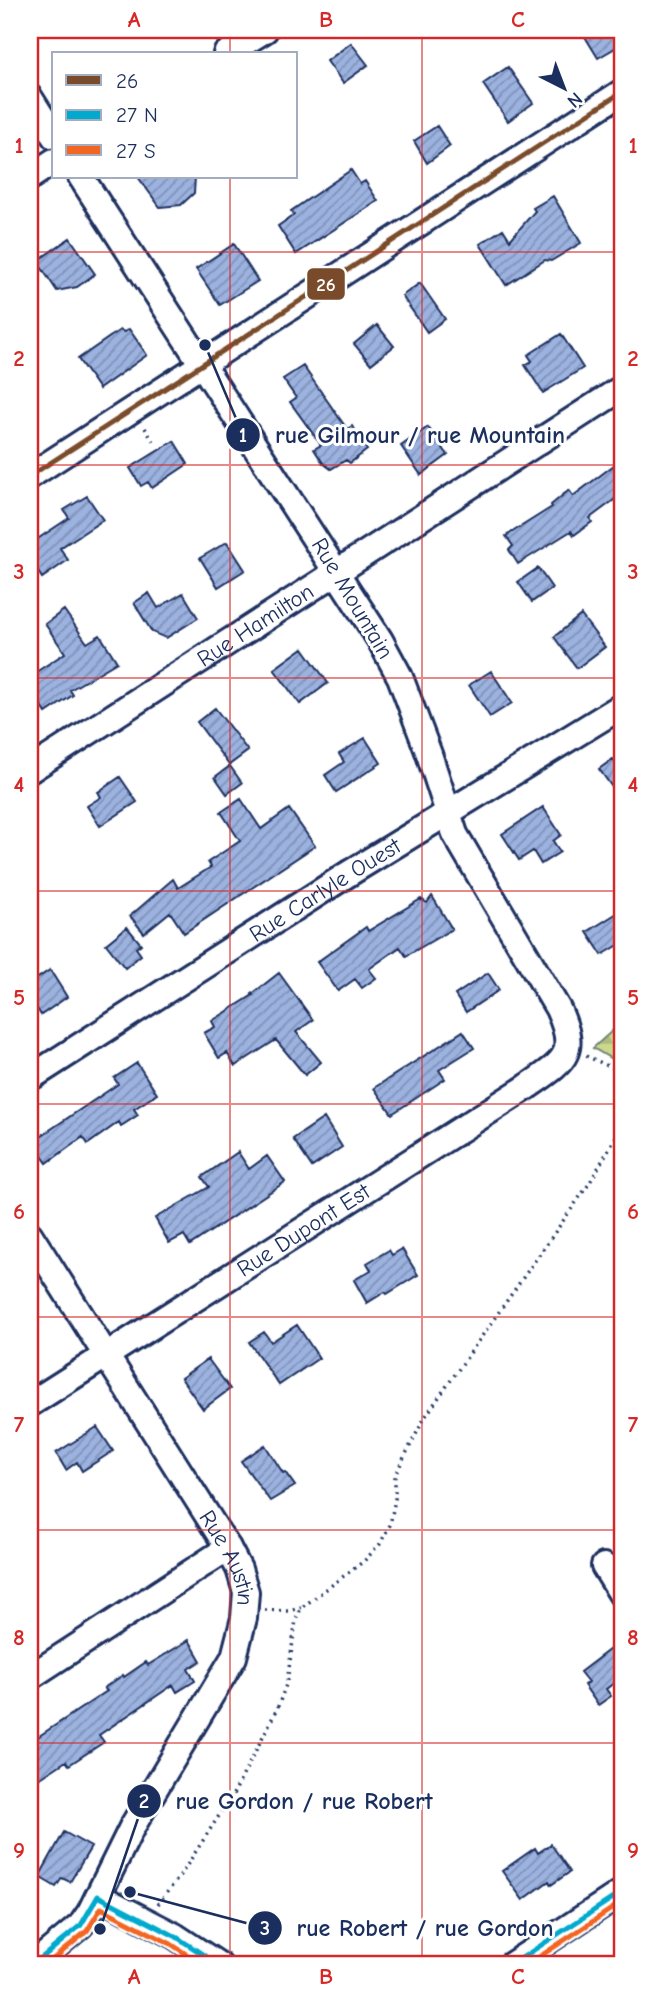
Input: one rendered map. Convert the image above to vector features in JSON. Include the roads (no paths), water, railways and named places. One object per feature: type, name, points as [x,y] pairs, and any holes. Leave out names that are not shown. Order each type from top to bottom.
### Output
[{"type":"street","points":[[229,52],[265,30]]},
{"type":"street","points":[[30,476],[622,92]]},
{"type":"street","points":[[30,99],[52,133]]},
{"type":"street","points":[[30,177],[52,163]]},
{"type":"street","name":"Rue Mountain","points":[[82,178],[368,618],[400,677],[460,843],[558,1009],[565,1025],[569,1047]]},
{"type":"street","name":"Rue Hamilton","points":[[30,770],[622,388]]},
{"type":"street","name":"Rue Carlyle Ouest","points":[[30,1078],[337,881],[622,706]]},
{"type":"street","name":"Rue Dupont Est","points":[[30,1404],[527,1087],[557,1064],[569,1047]]},
{"type":"street","name":"Rue Austin","points":[[30,1234],[228,1548],[243,1581],[246,1604],[234,1657],[144,1807],[81,1925],[33,1965]]},
{"type":"street","points":[[30,1677],[228,1548]]},
{"type":"street","points":[[604,1566],[622,1595]]},
{"type":"street","points":[[511,1965],[622,1892]]},
{"type":"street","points":[[98,1896],[146,1919],[219,1965]]},
{"type":"place","name":"rue Gilmour / rue Mountain","points":[[205,345]]},
{"type":"place","name":"rue Robert / rue Gordon","points":[[130,1892]]},
{"type":"place","name":"rue Gordon / rue Robert","points":[[100,1929]]}]
